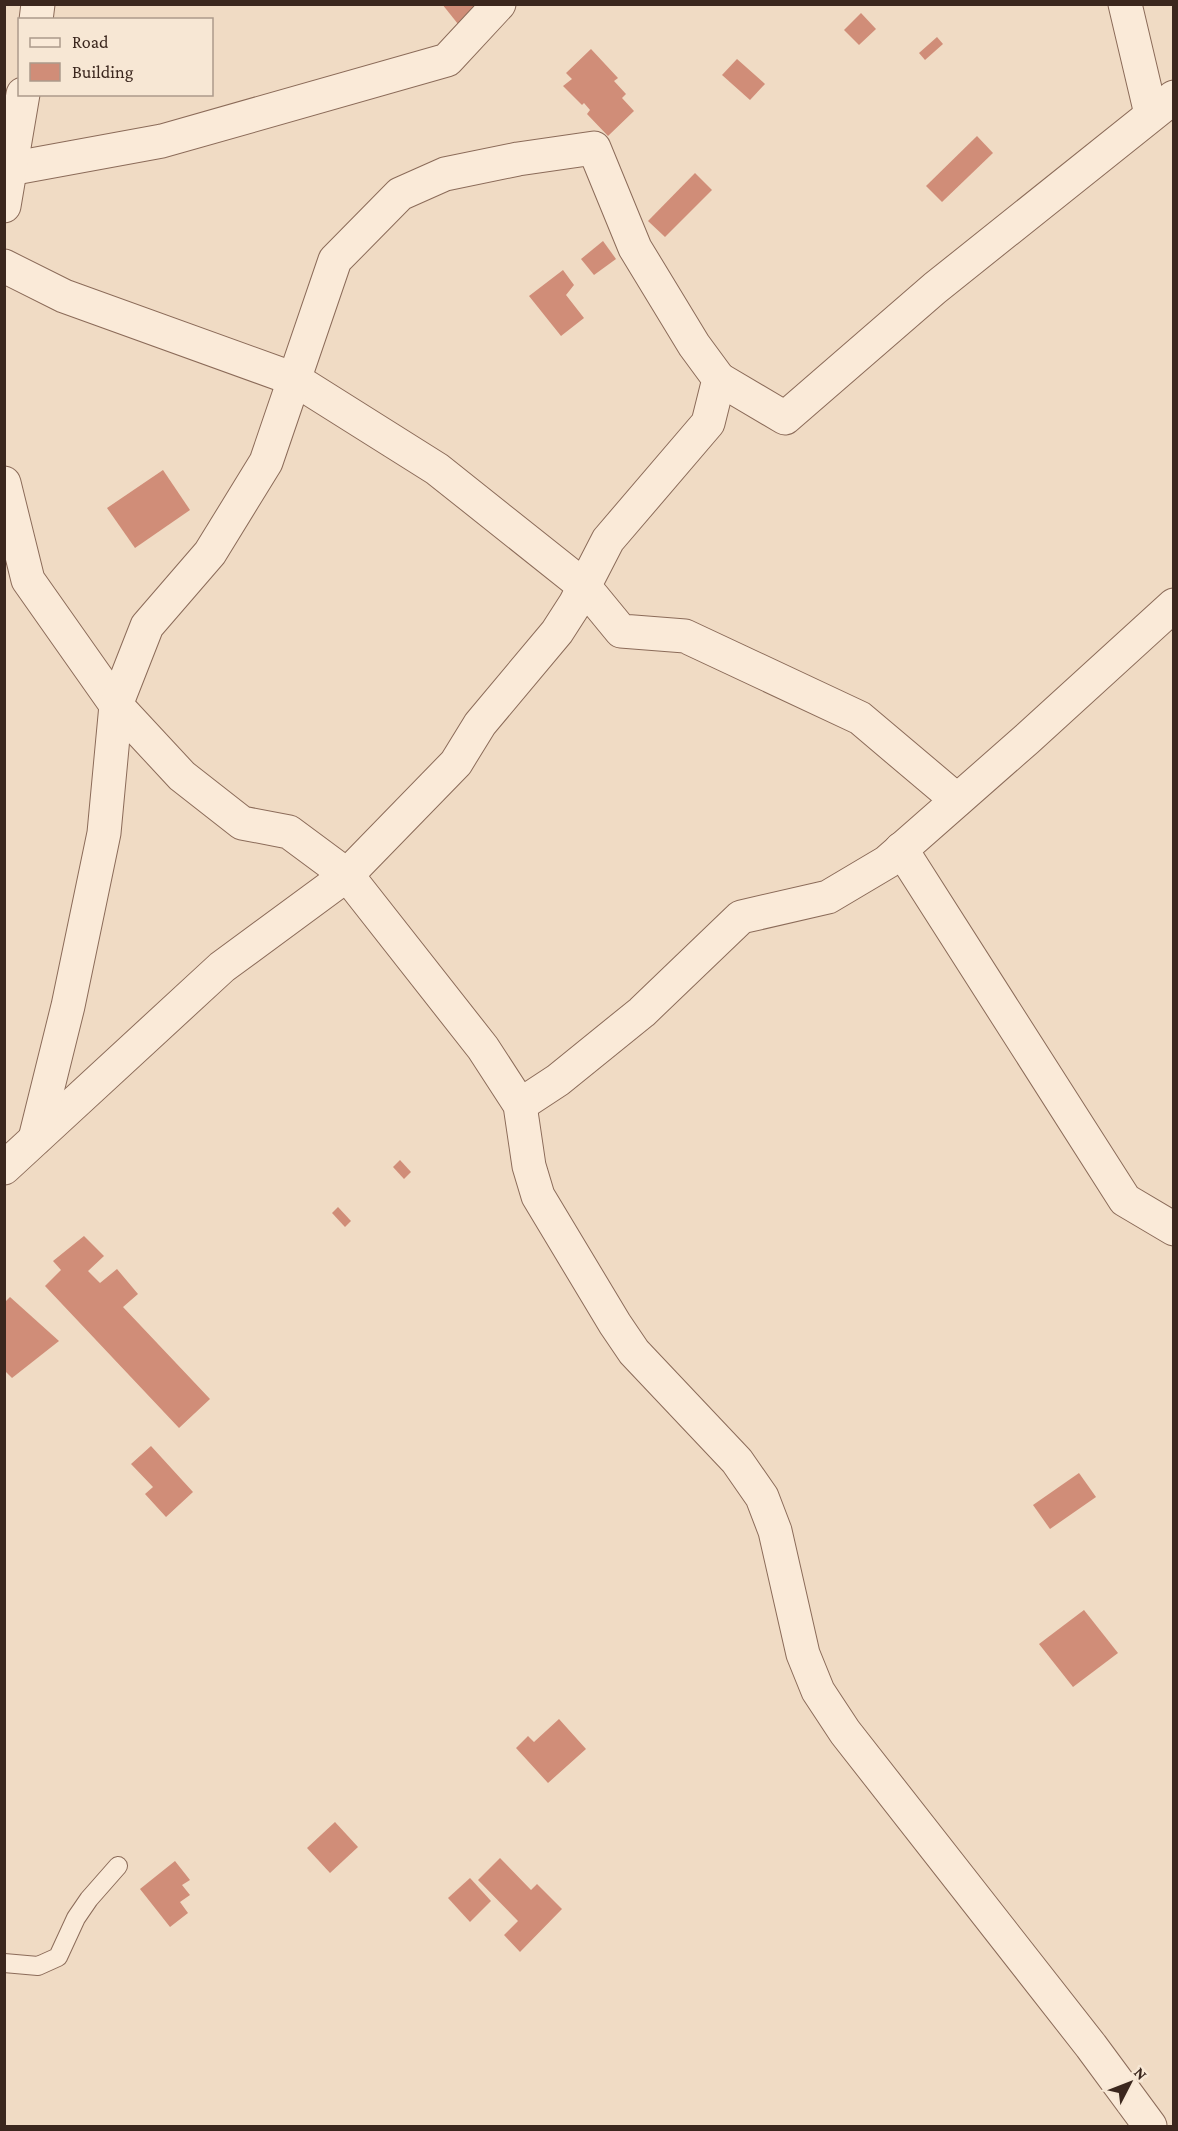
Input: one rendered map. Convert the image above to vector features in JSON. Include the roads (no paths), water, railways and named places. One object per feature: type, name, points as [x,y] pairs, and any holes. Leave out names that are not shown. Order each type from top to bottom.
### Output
[{"type":"street","points":[[7,170],[162,141],[447,60],[499,4]]},
{"type":"street","points":[[35,1140],[68,1006],[104,833],[116,705],[147,626],[210,553],[266,462],[335,260],[400,194],[445,174],[518,159],[594,148],[635,248],[694,345],[719,379],[785,418],[936,288],[1162,106],[1125,4]]},
{"type":"street","points":[[4,206],[7,170],[23,96]]},
{"type":"street","points":[[4,266],[64,296],[294,379],[437,469],[585,586],[621,631],[685,636],[860,718],[957,800]]},
{"type":"street","points":[[4,1168],[222,967],[347,875],[456,763],[480,723],[557,632],[585,586],[608,540],[708,423],[719,379]]},
{"type":"street","points":[[4,483],[28,580],[116,705],[182,776],[242,824],[289,832],[347,875],[483,1048],[520,1105],[529,1166],[538,1196],[615,1324],[634,1352],[737,1461],[762,1497],[775,1530],[803,1653],[818,1691],[844,1732],[1091,2046],[1150,2127]]},
{"type":"street","points":[[520,1105],[558,1080],[642,1012],[741,917],[828,897],[887,862],[1173,605]]},
{"type":"street","points":[[901,849],[1125,1200],[1173,1229]]},
{"type":"lane","points":[[4,1963],[38,1966],[58,1958],[76,1918],[89,1899],[118,1866]]}]
